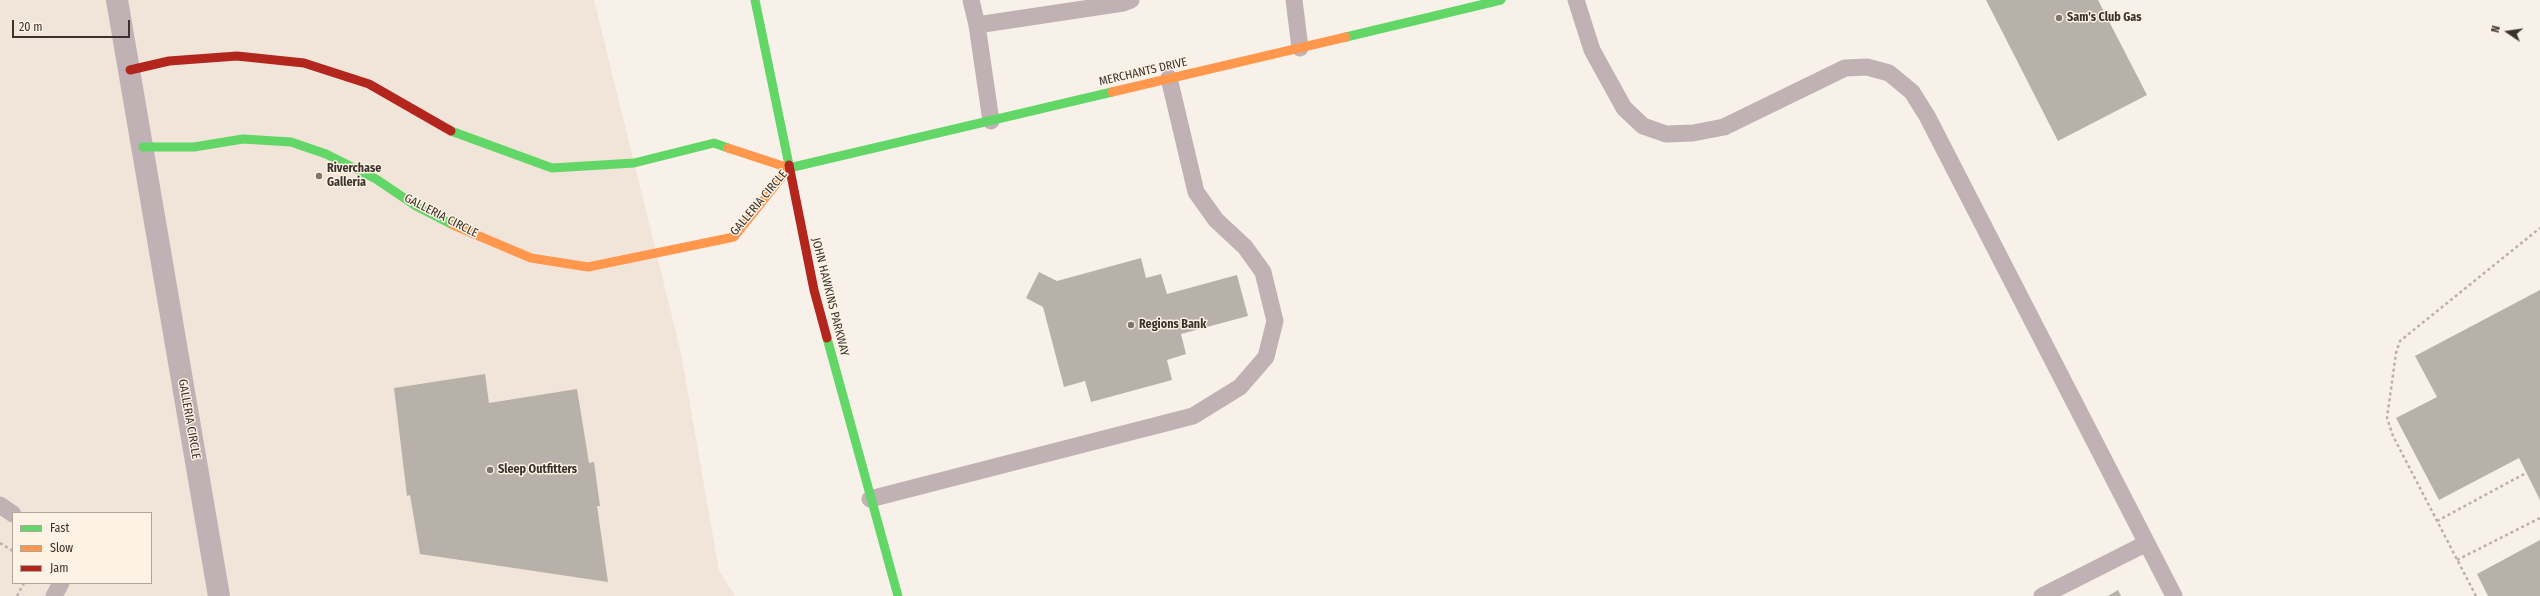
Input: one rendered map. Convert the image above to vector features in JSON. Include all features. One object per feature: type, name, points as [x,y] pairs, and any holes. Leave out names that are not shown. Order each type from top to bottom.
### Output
[{"type":"street","name":"GALLERIA CIRCLE","points":[[117,0],[219,596]]},
{"type":"street","name":"JOHN HAWKINS PARKWAY","points":[[756,0],[814,290],[870,499],[898,596]]},
{"type":"street","name":"MERCHANTS DRIVE","points":[[789,168],[1502,0]]},
{"type":"street","name":"GALLERIA CIRCLE","points":[[130,70],[169,62],[237,56],[304,63],[338,72],[369,84],[445,129],[552,168],[634,163],[714,143],[789,168],[734,237],[588,267],[531,258],[458,227],[416,206],[376,179],[326,154],[291,142],[243,139],[194,147],[143,147]]},
{"type":"lane","points":[[971,0],[991,121]]},
{"type":"lane","points":[[976,25],[1123,3],[1131,0]]},
{"type":"lane","points":[[1294,0],[1300,48]]},
{"type":"lane","points":[[1576,0],[1592,50],[1624,108],[1643,126],[1666,134],[1693,133],[1724,127],[1845,68],[1867,67],[1889,74],[1912,92],[1927,116],[2174,596]]},
{"type":"lane","points":[[870,499],[1193,416],[1240,387],[1266,357],[1275,321],[1263,272],[1245,247],[1216,220],[1196,192],[1169,78]]},
{"type":"lane","points":[[0,505],[12,513]]},
{"type":"lane","points":[[2042,596],[2147,543]]},
{"type":"path","points":[[2476,596],[2393,436],[2387,418],[2396,353],[2400,341],[2540,228]]},
{"type":"path","points":[[2437,521],[2526,473]]},
{"type":"path","points":[[2457,560],[2540,518]]},
{"type":"path","points":[[0,542],[12,550]]},
{"type":"path","points":[[17,596],[23,584]]},
{"type":"shaded area","name":"Riverchase Galleria","points":[[0,0],[594,0],[681,353],[719,571],[735,596],[0,596]]},
{"type":"building","points":[[1986,0],[2098,0],[2147,95],[2058,141]]},
{"type":"building","name":"Regions Bank","points":[[1141,258],[1146,278],[1161,274],[1167,294],[1237,275],[1248,316],[1181,334],[1186,354],[1167,360],[1172,380],[1091,402],[1085,381],[1064,387],[1043,307],[1026,298],[1039,272],[1057,281]]},
{"type":"building","points":[[2540,290],[2540,500],[2519,458],[2439,500],[2396,418],[2437,397],[2415,356]]},
{"type":"building","points":[[485,374],[489,403],[577,389],[589,463],[594,462],[600,506],[597,506],[608,582],[420,554],[410,495],[407,496],[394,388]]},
{"type":"building","points":[[2540,540],[2540,596],[2488,596],[2477,574]]},
{"type":"building","points":[[2118,590],[2121,596],[2108,596]]},
{"type":"traffic: fast","points":[[755,0],[789,165]]},
{"type":"traffic: fast","points":[[1346,37],[1501,0]]},
{"type":"traffic: fast","points":[[789,168],[1112,92]]},
{"type":"traffic: fast","points":[[451,131],[552,168],[634,163],[714,143],[728,148]]},
{"type":"traffic: fast","points":[[143,147],[194,147],[243,139],[291,142],[326,154],[376,179],[416,206],[453,225]]},
{"type":"traffic: fast","points":[[827,338],[898,596]]},
{"type":"traffic: slow","points":[[1112,92],[1346,37]]},
{"type":"traffic: slow","points":[[728,148],[789,168]]},
{"type":"traffic: slow","points":[[453,225],[531,258],[588,267],[734,237],[789,168]]},
{"type":"traffic: jam","points":[[130,70],[169,61],[237,56],[304,63],[369,84],[451,131]]},
{"type":"traffic: jam","points":[[789,165],[814,290],[827,338]]},
{"type":"place","name":"Sam's Club Gas","points":[[2059,18]]},
{"type":"place","name":"Riverchase Galleria","points":[[319,176]]},
{"type":"place","name":"Regions Bank","points":[[1131,325]]},
{"type":"place","name":"Sleep Outfitters","points":[[490,470]]}]
